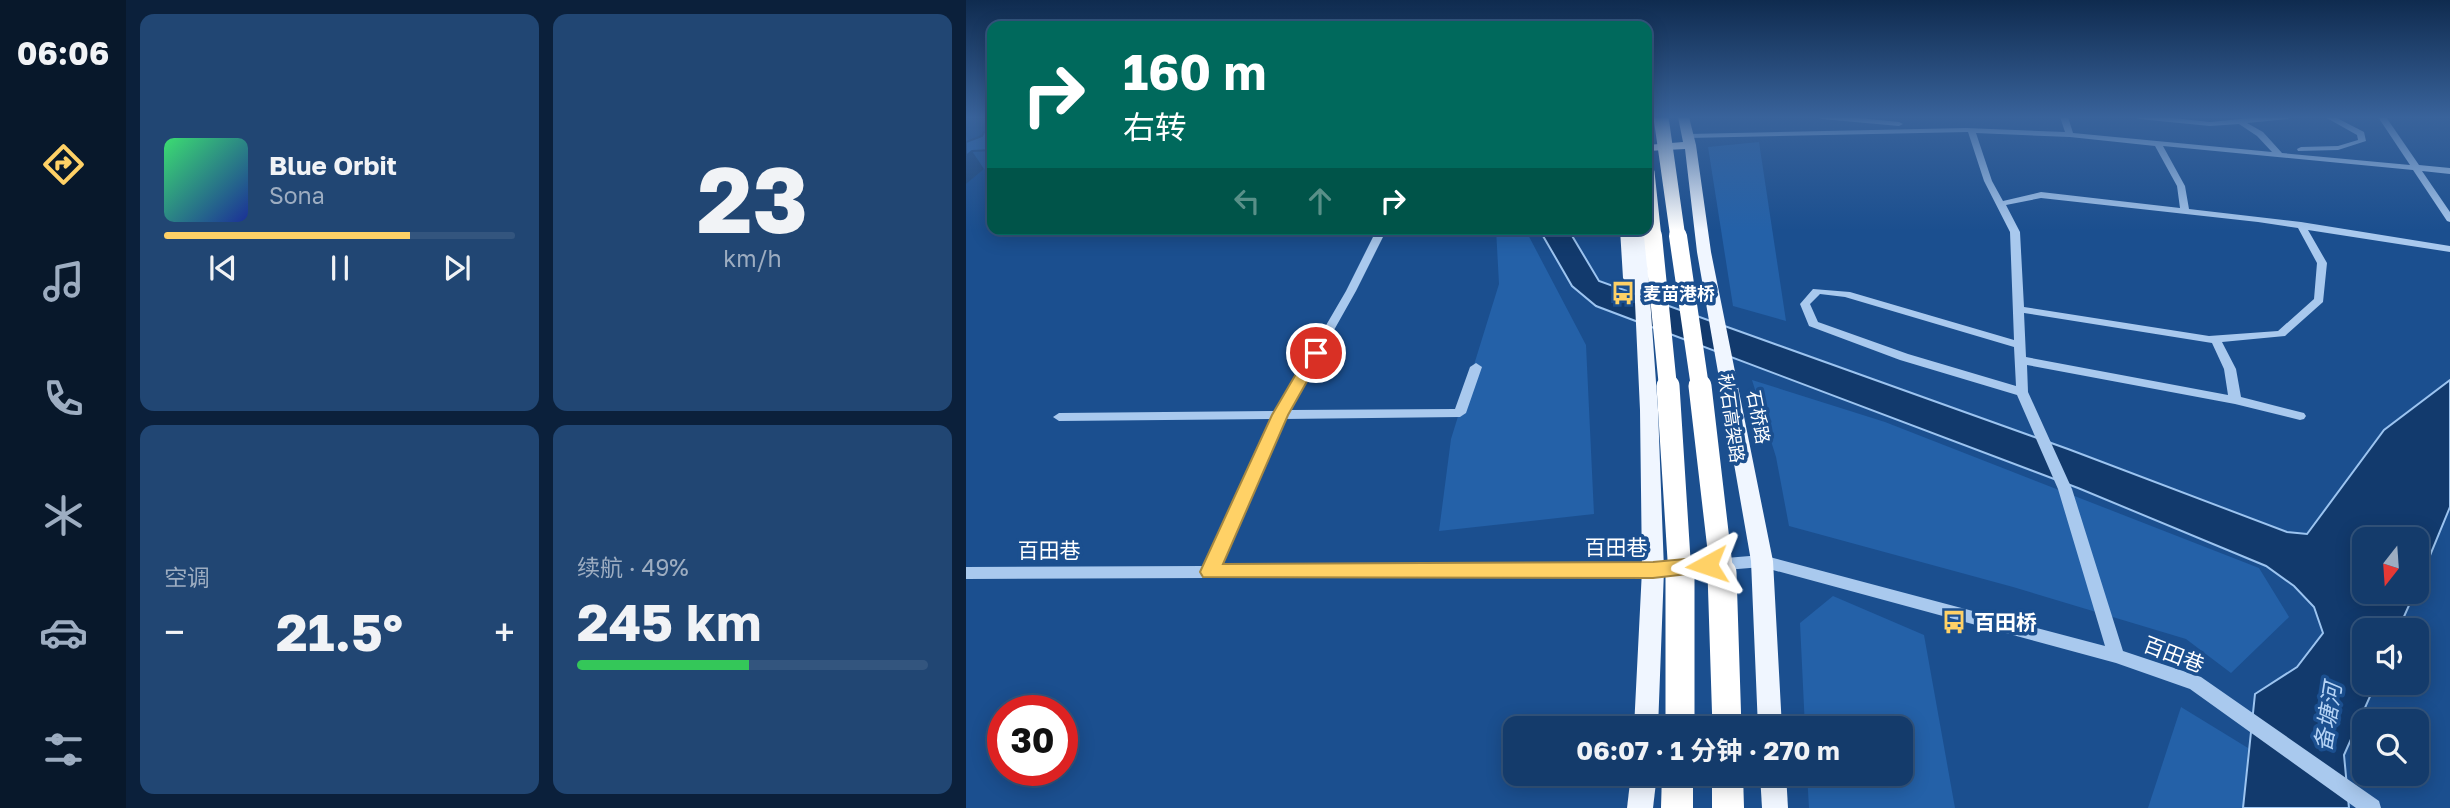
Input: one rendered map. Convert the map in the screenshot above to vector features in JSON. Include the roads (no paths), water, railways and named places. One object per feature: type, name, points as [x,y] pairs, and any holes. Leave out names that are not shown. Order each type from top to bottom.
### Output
[{"type":"highway","name":"秋石高架路","points":[[1666,155],[1711,464],[1724,595],[1727,716]]},
{"type":"highway","points":[[1652,227],[1674,470],[1681,595],[1680,716]]},
{"type":"highway","points":[[1677,808],[1678,786]]},
{"type":"highway","points":[[1728,786],[1728,808]]},
{"type":"main road","name":"石桥路","points":[[1691,155],[1714,307],[1762,561],[1769,716]]},
{"type":"main road","points":[[1628,235],[1647,370],[1653,570],[1647,716]]},
{"type":"main road","points":[[1636,283],[1639,235]]},
{"type":"main road","points":[[1640,808],[1643,786]]},
{"type":"main road","points":[[1773,786],[1774,808]]},
{"type":"street","points":[[1979,155],[1988,181],[2015,232],[2022,392],[2065,489],[2116,656]]},
{"type":"street","points":[[2164,155],[2181,186],[2185,211]]},
{"type":"street","points":[[2267,155],[2450,171]]},
{"type":"street","points":[[2407,155],[2450,219]]},
{"type":"street","points":[[2000,204],[2041,195],[2301,225],[2450,249]]},
{"type":"street","points":[[2018,309],[2215,340],[2281,334],[2319,300],[2322,263],[2301,225]]},
{"type":"street","points":[[1209,572],[1280,415],[1351,291],[1379,235]]},
{"type":"street","points":[[2020,345],[1846,294],[1817,291],[1805,303],[1814,324],[1904,357],[2022,392]]},
{"type":"street","points":[[2215,340],[2230,369],[2235,401]]},
{"type":"street","points":[[2020,360],[2300,416]]},
{"type":"street","points":[[1059,417],[1460,413],[1476,367]]},
{"type":"street","name":"百田巷","points":[[966,573],[1653,570],[1762,561],[2116,656],[2195,683],[2239,713]]},
{"type":"street","points":[[2239,713],[2372,808]]},
{"type":"water","name":"备塘河","points":[[1542,235],[1572,235],[1599,281],[2068,449],[2287,532],[2307,534],[2384,430],[2450,380],[2450,507],[2429,558],[2429,527],[2352,527],[2352,604],[2410,604],[2403,618],[2352,618],[2352,695],[2371,695],[2364,709],[2352,709],[2352,737],[2344,755],[2349,808],[2243,808],[2255,694],[2297,667],[2323,633],[2314,607],[2294,586],[2266,566],[2078,488],[1596,306],[1572,286]]},
{"type":"place","name":"麦苗港桥","points":[[1623,293]]},
{"type":"place","name":"百田桥","points":[[1954,622]]}]
